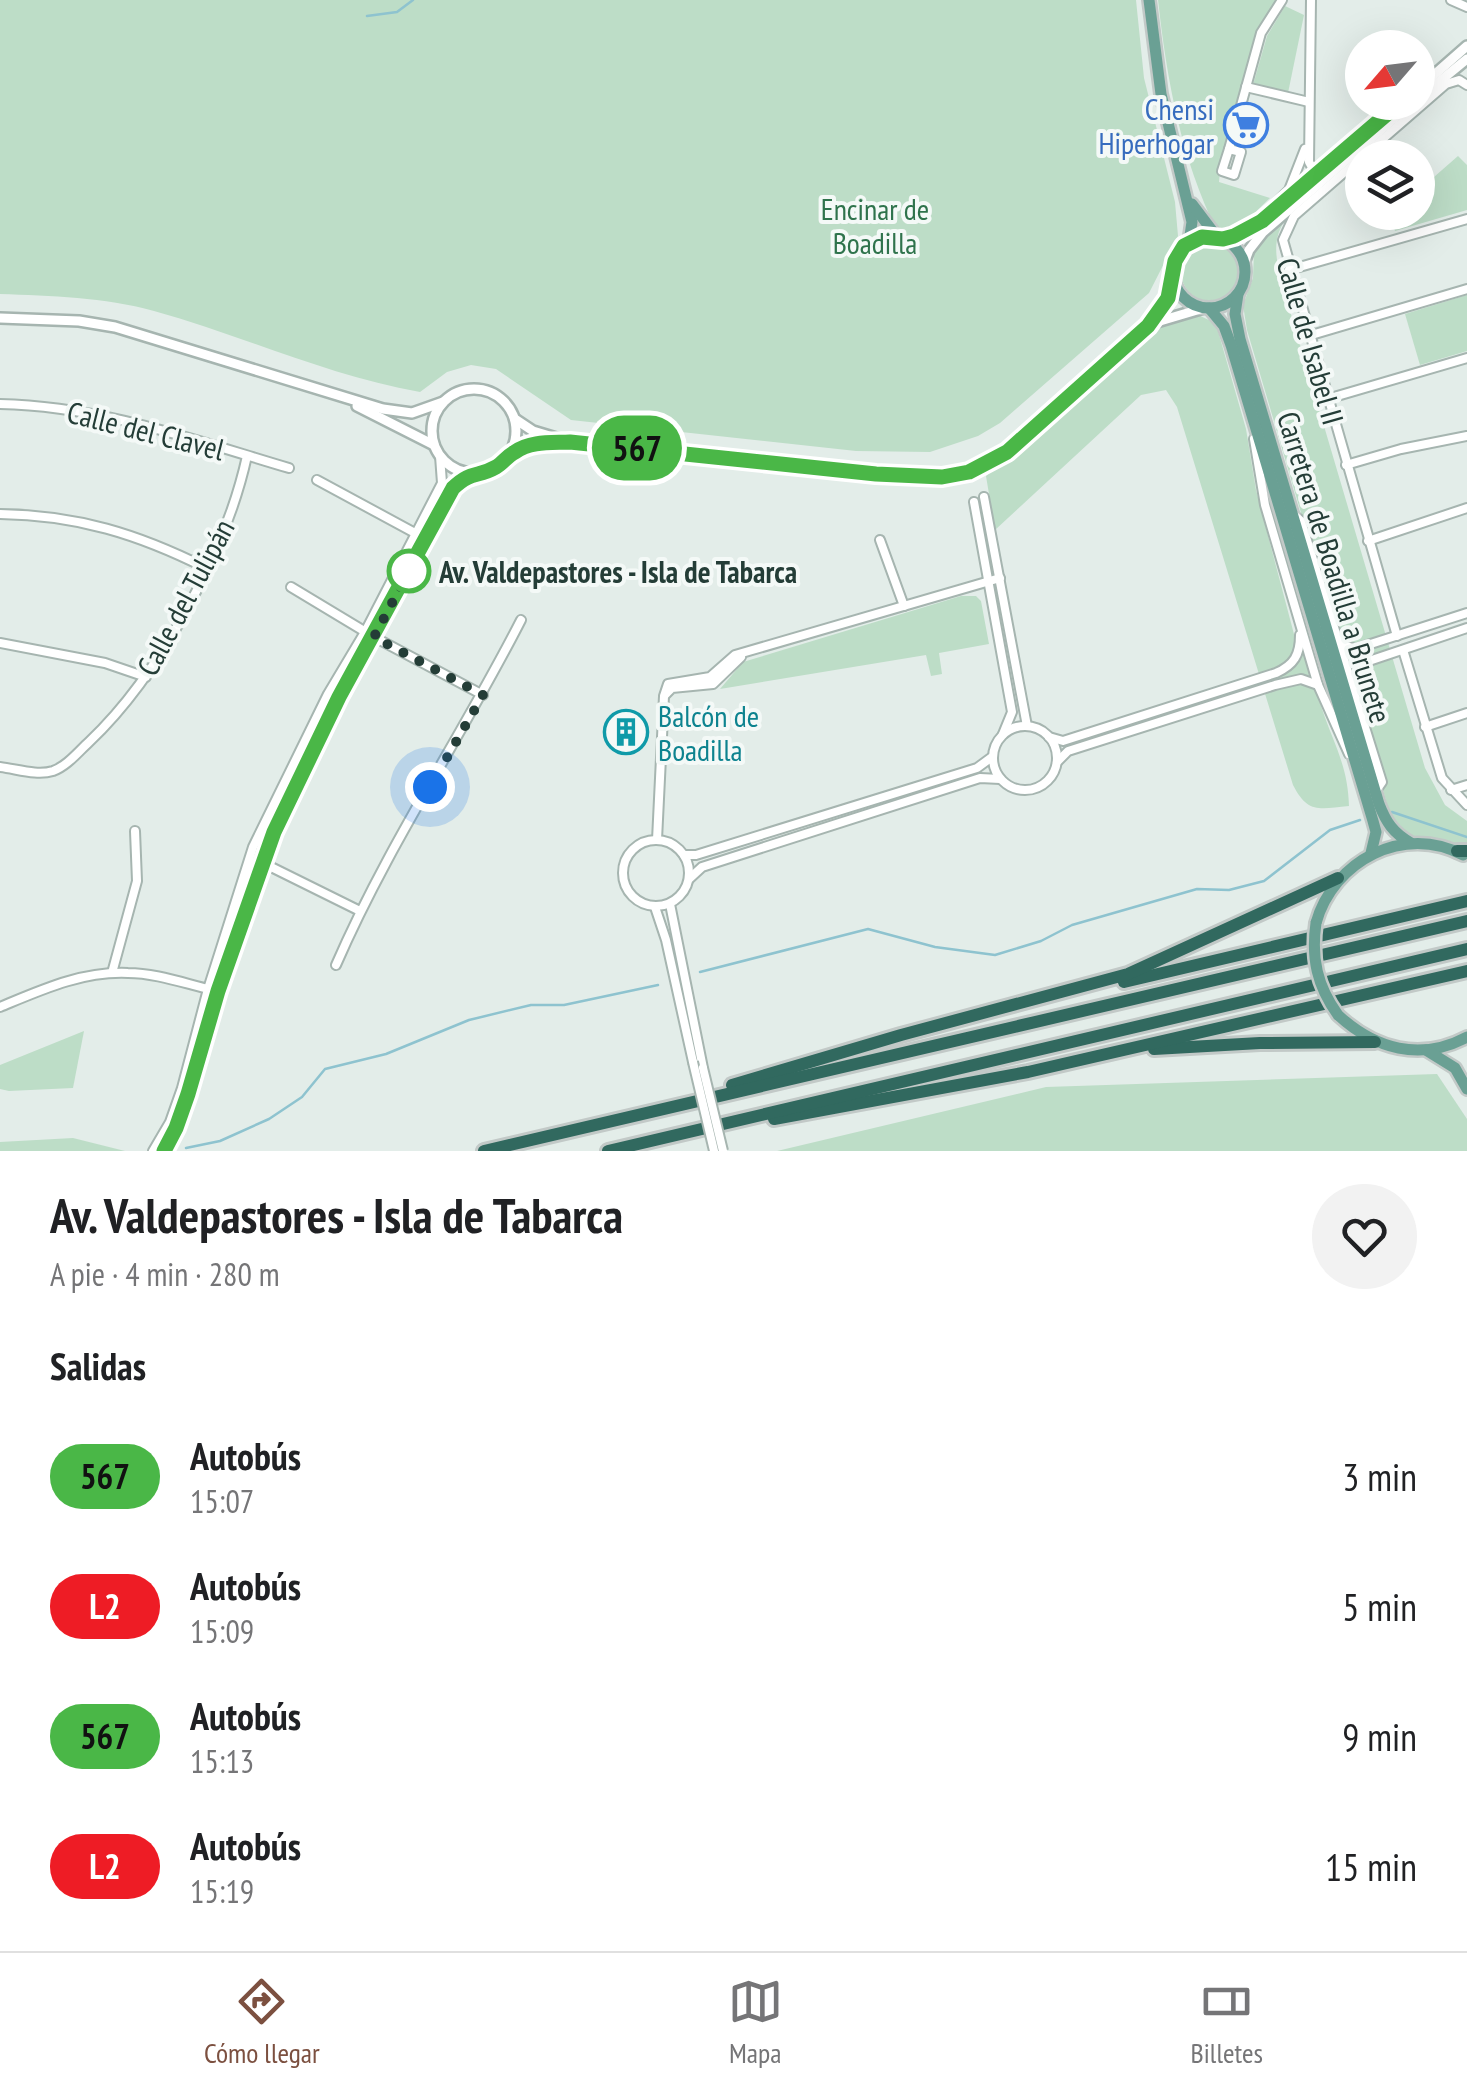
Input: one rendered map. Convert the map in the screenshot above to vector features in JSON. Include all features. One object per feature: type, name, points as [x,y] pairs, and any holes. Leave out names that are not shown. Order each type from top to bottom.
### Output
[{"type":"highway","points":[[1038,1000],[1128,974],[1338,878]]},
{"type":"highway","points":[[640,1112],[901,1035],[1467,900]]},
{"type":"highway","points":[[484,1151],[1467,922]]},
{"type":"highway","points":[[608,1151],[1467,950]]},
{"type":"highway","points":[[630,1151],[1062,1064],[1467,971]]},
{"type":"highway","points":[[1062,1064],[1172,1047],[1374,1042]]},
{"type":"main road","points":[[1148,0],[1162,94],[1192,222],[1189,242]]},
{"type":"main road","points":[[1186,191],[1196,212],[1220,238],[1234,246],[1244,263],[1244,279],[1238,294],[1225,304],[1207,308],[1187,300],[1174,280],[1177,256],[1189,242],[1202,237],[1220,238]]},
{"type":"main road","name":"Carretera de Boadilla a Brunete","points":[[1238,294],[1235,314],[1240,339],[1376,792],[1386,822],[1410,844]]},
{"type":"main road","name":"Carretera de Boadilla a Brunete","points":[[1207,308],[1224,326],[1240,376],[1376,832],[1371,853]]},
{"type":"main road","points":[[1464,853],[1410,844],[1371,853],[1338,878],[1320,907],[1313,944],[1316,972],[1326,998],[1338,1015],[1374,1042],[1400,1050],[1426,1050],[1467,1036]]},
{"type":"main road","points":[[1426,1050],[1455,1068],[1467,1088]]},
{"type":"street","points":[[1229,148],[1261,33],[1282,0]]},
{"type":"street","points":[[1311,0],[1309,162],[1313,169],[1323,169]]},
{"type":"street","points":[[1451,0],[1467,7]]},
{"type":"street","points":[[1435,74],[1467,46]]},
{"type":"street","points":[[1435,84],[1467,59]]},
{"type":"street","name":"Calle de Isabel II","points":[[1435,91],[1459,80],[1467,85]]},
{"type":"street","points":[[1246,86],[1309,102]]},
{"type":"street","points":[[1220,238],[1244,231],[1273,214],[1381,120]]},
{"type":"street","points":[[1244,263],[1263,232],[1396,120]]},
{"type":"street","name":"Calle de Isabel II","points":[[1397,636],[1282,240],[1288,222],[1398,120]]},
{"type":"street","points":[[1244,231],[1289,190],[1308,130]]},
{"type":"street","points":[[1289,270],[1467,219]]},
{"type":"street","points":[[164,1151],[188,1094],[253,847],[328,694],[370,634],[453,488],[532,444],[570,442],[923,478],[965,473],[1007,452],[1148,326],[1165,303],[1174,280]]},
{"type":"street","points":[[1308,336],[1467,289]]},
{"type":"street","points":[[1148,326],[1207,308]]},
{"type":"street","points":[[0,318],[79,321],[114,328],[336,396],[412,413],[464,390],[490,391],[509,407],[514,418],[515,444],[509,455]]},
{"type":"street","points":[[1326,399],[1467,358]]},
{"type":"street","points":[[1240,376],[1265,505],[1318,685],[1356,770]]},
{"type":"street","points":[[336,396],[434,446]]},
{"type":"street","points":[[443,402],[432,422],[434,446],[449,465],[472,474]]},
{"type":"street","name":"Calle del Clavel","points":[[0,404],[38,405],[106,416],[177,433],[289,468]]},
{"type":"street","points":[[514,418],[533,431],[570,442]]},
{"type":"street","points":[[1346,465],[1467,436]]},
{"type":"street","name":"Calle del Tulipán","points":[[0,767],[39,773],[62,766],[111,721],[146,677],[206,568],[241,484],[247,456]]},
{"type":"street","points":[[153,1151],[170,1122],[261,862],[442,483],[440,456]]},
{"type":"street","points":[[316,480],[415,534]]},
{"type":"street","points":[[984,497],[1028,726]]},
{"type":"street","points":[[684,856],[977,768],[992,757],[1012,712],[974,502]]},
{"type":"street","points":[[1368,541],[1467,508]]},
{"type":"street","points":[[1292,513],[1301,520],[1352,679],[1382,782],[1376,792]]},
{"type":"street","points":[[0,514],[100,525],[151,540],[206,568]]},
{"type":"street","points":[[880,540],[904,606]]},
{"type":"street","points":[[657,840],[664,696],[665,689],[674,681],[710,677],[732,657],[1000,578]]},
{"type":"street","points":[[291,588],[483,695]]},
{"type":"street","points":[[1004,734],[1028,726],[1064,740],[1286,668],[1298,654],[1297,611]]},
{"type":"street","points":[[1341,644],[1354,649],[1467,613]]},
{"type":"street","points":[[336,965],[360,911],[483,695],[521,620]]},
{"type":"street","points":[[1352,679],[1360,664],[1467,628]]},
{"type":"street","points":[[0,643],[105,663],[146,677]]},
{"type":"street","points":[[1403,650],[1442,778],[1467,805]]},
{"type":"street","points":[[689,879],[684,856],[677,847],[657,840],[637,846],[624,862],[622,872],[628,892],[644,905],[670,904],[702,867],[980,778],[1000,779],[1021,791],[1035,790],[1046,783],[1068,751],[1300,678],[1318,685]]},
{"type":"street","points":[[1425,727],[1467,713]]},
{"type":"street","points":[[1049,737],[1056,748],[1057,762]]},
{"type":"street","points":[[992,757],[1000,779]]},
{"type":"street","points":[[1451,790],[1467,785]]},
{"type":"street","points":[[112,973],[137,881],[135,830]]},
{"type":"street","points":[[261,862],[360,911]]},
{"type":"street","points":[[670,904],[723,1151]]},
{"type":"street","points":[[655,907],[714,1151]]},
{"type":"street","points":[[0,1007],[70,979],[112,973],[145,974],[214,990]]},
{"type":"green space","name":"Encinar de Boadilla","points":[[0,0],[1136,0],[1144,78],[1175,202],[1178,236],[1149,293],[1000,423],[978,436],[930,452],[856,451],[571,420],[496,369],[471,365],[447,372],[420,392],[352,376],[135,306],[0,294]]},
{"type":"green space","points":[[1158,0],[1279,0],[1259,31],[1220,170],[1219,182],[1270,198],[1242,225],[1217,231],[1204,203],[1171,89]]},
{"type":"green space","points":[[1285,6],[1304,15],[1288,93],[1253,85],[1267,36]]},
{"type":"green space","points":[[1458,156],[1467,165],[1467,210],[1435,219],[1435,176]]},
{"type":"green space","points":[[1288,216],[1276,244],[1285,294],[1425,768],[1445,805],[1467,821],[1467,846],[1409,835],[1390,814],[1247,330],[1243,305],[1253,278],[1254,251]]},
{"type":"green space","points":[[1210,243],[1231,251],[1239,272],[1231,293],[1210,301],[1189,293],[1181,272],[1189,251]]},
{"type":"green space","points":[[1467,295],[1467,351],[1420,365],[1405,314]]},
{"type":"green space","points":[[1194,313],[1211,321],[1218,331],[1246,429],[1256,490],[1295,638],[1343,766],[1349,806],[1315,808],[1304,801],[1293,785],[1177,407],[1166,390],[1141,395],[995,530],[986,476],[1146,334],[1175,318]]},
{"type":"green space","points":[[961,596],[976,596],[981,601],[989,644],[939,653],[942,674],[931,676],[926,655],[720,689],[743,662]]},
{"type":"green space","points":[[84,1031],[73,1088],[0,1089],[0,1065]]},
{"type":"green space","points":[[1437,1074],[1467,1119],[1467,1151],[777,1151],[1046,1087]]},
{"type":"green space","points":[[73,1138],[125,1151],[0,1151],[0,1142]]},
{"type":"waterway","points":[[367,16],[397,12],[413,0]]},
{"type":"waterway","points":[[1392,812],[1467,837]]},
{"type":"waterway","points":[[700,972],[868,929],[935,947],[995,955],[1041,941],[1072,925],[1197,889],[1229,890],[1264,881],[1330,830],[1360,820]]},
{"type":"waterway","points":[[186,1148],[220,1141],[269,1119],[302,1097],[325,1069],[386,1054],[469,1020],[531,1005],[564,1005],[658,985]]},
{"type":"bus line","name":"567","points":[[164,1151],[188,1094],[218,991],[274,832],[339,697],[453,488],[462,480],[493,469],[520,448],[570,442],[923,478],[969,472],[1007,452],[1148,326],[1168,298],[1175,261],[1184,246],[1202,237],[1223,239],[1253,227],[1380,120]]},
{"type":"place","name":"Chensi Hiperhogar","points":[[1246,125]]},
{"type":"place","name":"Av. Valdepastores - Isla de Tabarca","points":[[409,571]]},
{"type":"place","name":"Balcón de Boadilla","points":[[626,732]]},
{"type":"route","points":[[409,571],[374,637],[483,695],[430,787]]}]
